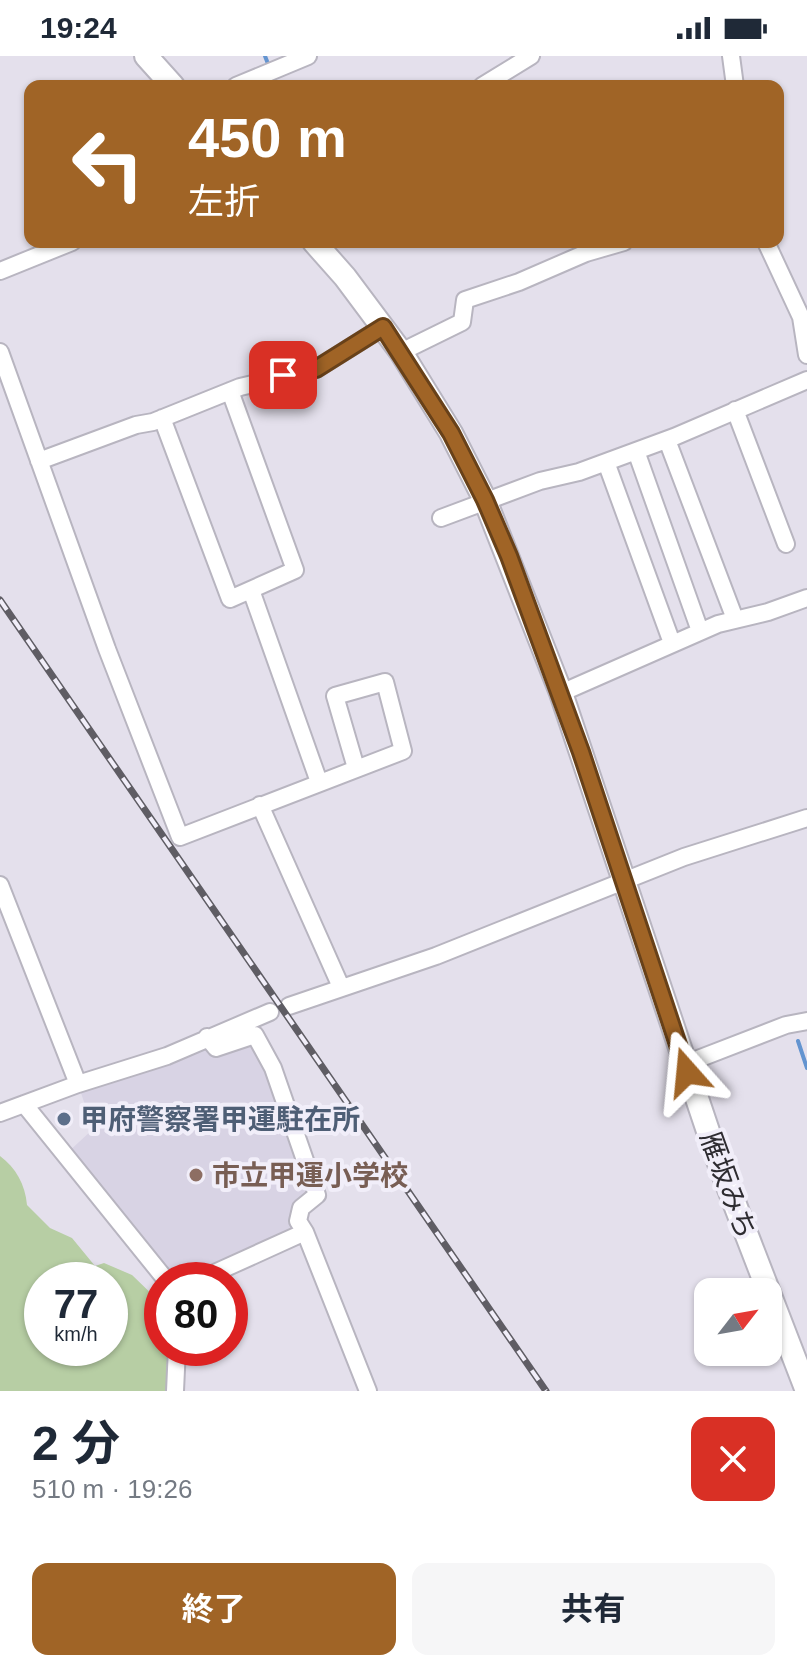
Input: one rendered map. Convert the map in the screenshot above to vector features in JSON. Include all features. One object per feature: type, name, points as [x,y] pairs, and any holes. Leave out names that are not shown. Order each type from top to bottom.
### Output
[{"type":"highway","points":[[146,56],[168,80]]},
{"type":"highway","name":"雁坂みち","points":[[319,248],[401,352],[451,433],[485,500],[561,693],[717,1158],[807,1391]]},
{"type":"street","points":[[250,80],[308,56]]},
{"type":"street","points":[[492,80],[531,56]]},
{"type":"street","points":[[731,56],[734,80]]},
{"type":"street","points":[[0,271],[57,248]]},
{"type":"street","points":[[401,352],[462,322],[465,300],[603,248]]},
{"type":"street","points":[[769,248],[801,317],[807,355]]},
{"type":"street","points":[[39,461],[230,391],[316,369],[383,327]]},
{"type":"street","points":[[0,352],[107,649],[180,837],[403,751],[385,682],[335,696],[356,768]]},
{"type":"street","points":[[441,518],[540,481],[667,440],[807,380]]},
{"type":"street","points":[[162,418],[230,599],[295,570],[230,391]]},
{"type":"street","points":[[735,410],[786,544]]},
{"type":"street","points":[[667,440],[735,619]]},
{"type":"street","points":[[636,451],[700,631]]},
{"type":"street","points":[[606,462],[672,643]]},
{"type":"street","points":[[251,590],[319,782]]},
{"type":"street","points":[[561,693],[700,631],[807,598]]},
{"type":"street","points":[[260,805],[341,987]]},
{"type":"street","points":[[289,1006],[436,956],[684,857],[807,818]]},
{"type":"street","points":[[0,885],[78,1084]]},
{"type":"street","points":[[0,1113],[167,1056],[270,1012]]},
{"type":"street","points":[[685,1064],[786,1025],[807,1021]]},
{"type":"street","points":[[207,1037],[216,1048],[255,1035],[273,1068],[317,1195],[301,1208],[298,1221],[368,1391]]},
{"type":"street","points":[[24,1104],[151,1262]]},
{"type":"street","points":[[239,1262],[305,1232]]},
{"type":"street","points":[[175,1391],[176,1366]]},
{"type":"shaded area","name":"市立甲運小学校","points":[[255,1035],[317,1195],[301,1208],[305,1232],[239,1262],[151,1262],[65,1155],[93,1129],[78,1084],[167,1056]]},
{"type":"green space","points":[[0,1156],[19,1177],[27,1205],[50,1228],[72,1238],[92,1262],[24,1262],[24,1366],[128,1366],[128,1273],[144,1287],[144,1366],[176,1366],[175,1391],[0,1391]]},
{"type":"waterway","points":[[265,56],[270,69]]},
{"type":"waterway","points":[[798,1041],[807,1068]]},
{"type":"railway","points":[[0,600],[546,1391]]},
{"type":"place","name":"甲府警察署甲運駐在所","points":[[64,1119]]},
{"type":"place","name":"市立甲運小学校","points":[[196,1175]]},
{"type":"route","points":[[283,375],[316,369],[383,327],[451,433],[509,556],[561,693],[687,1072]]}]
